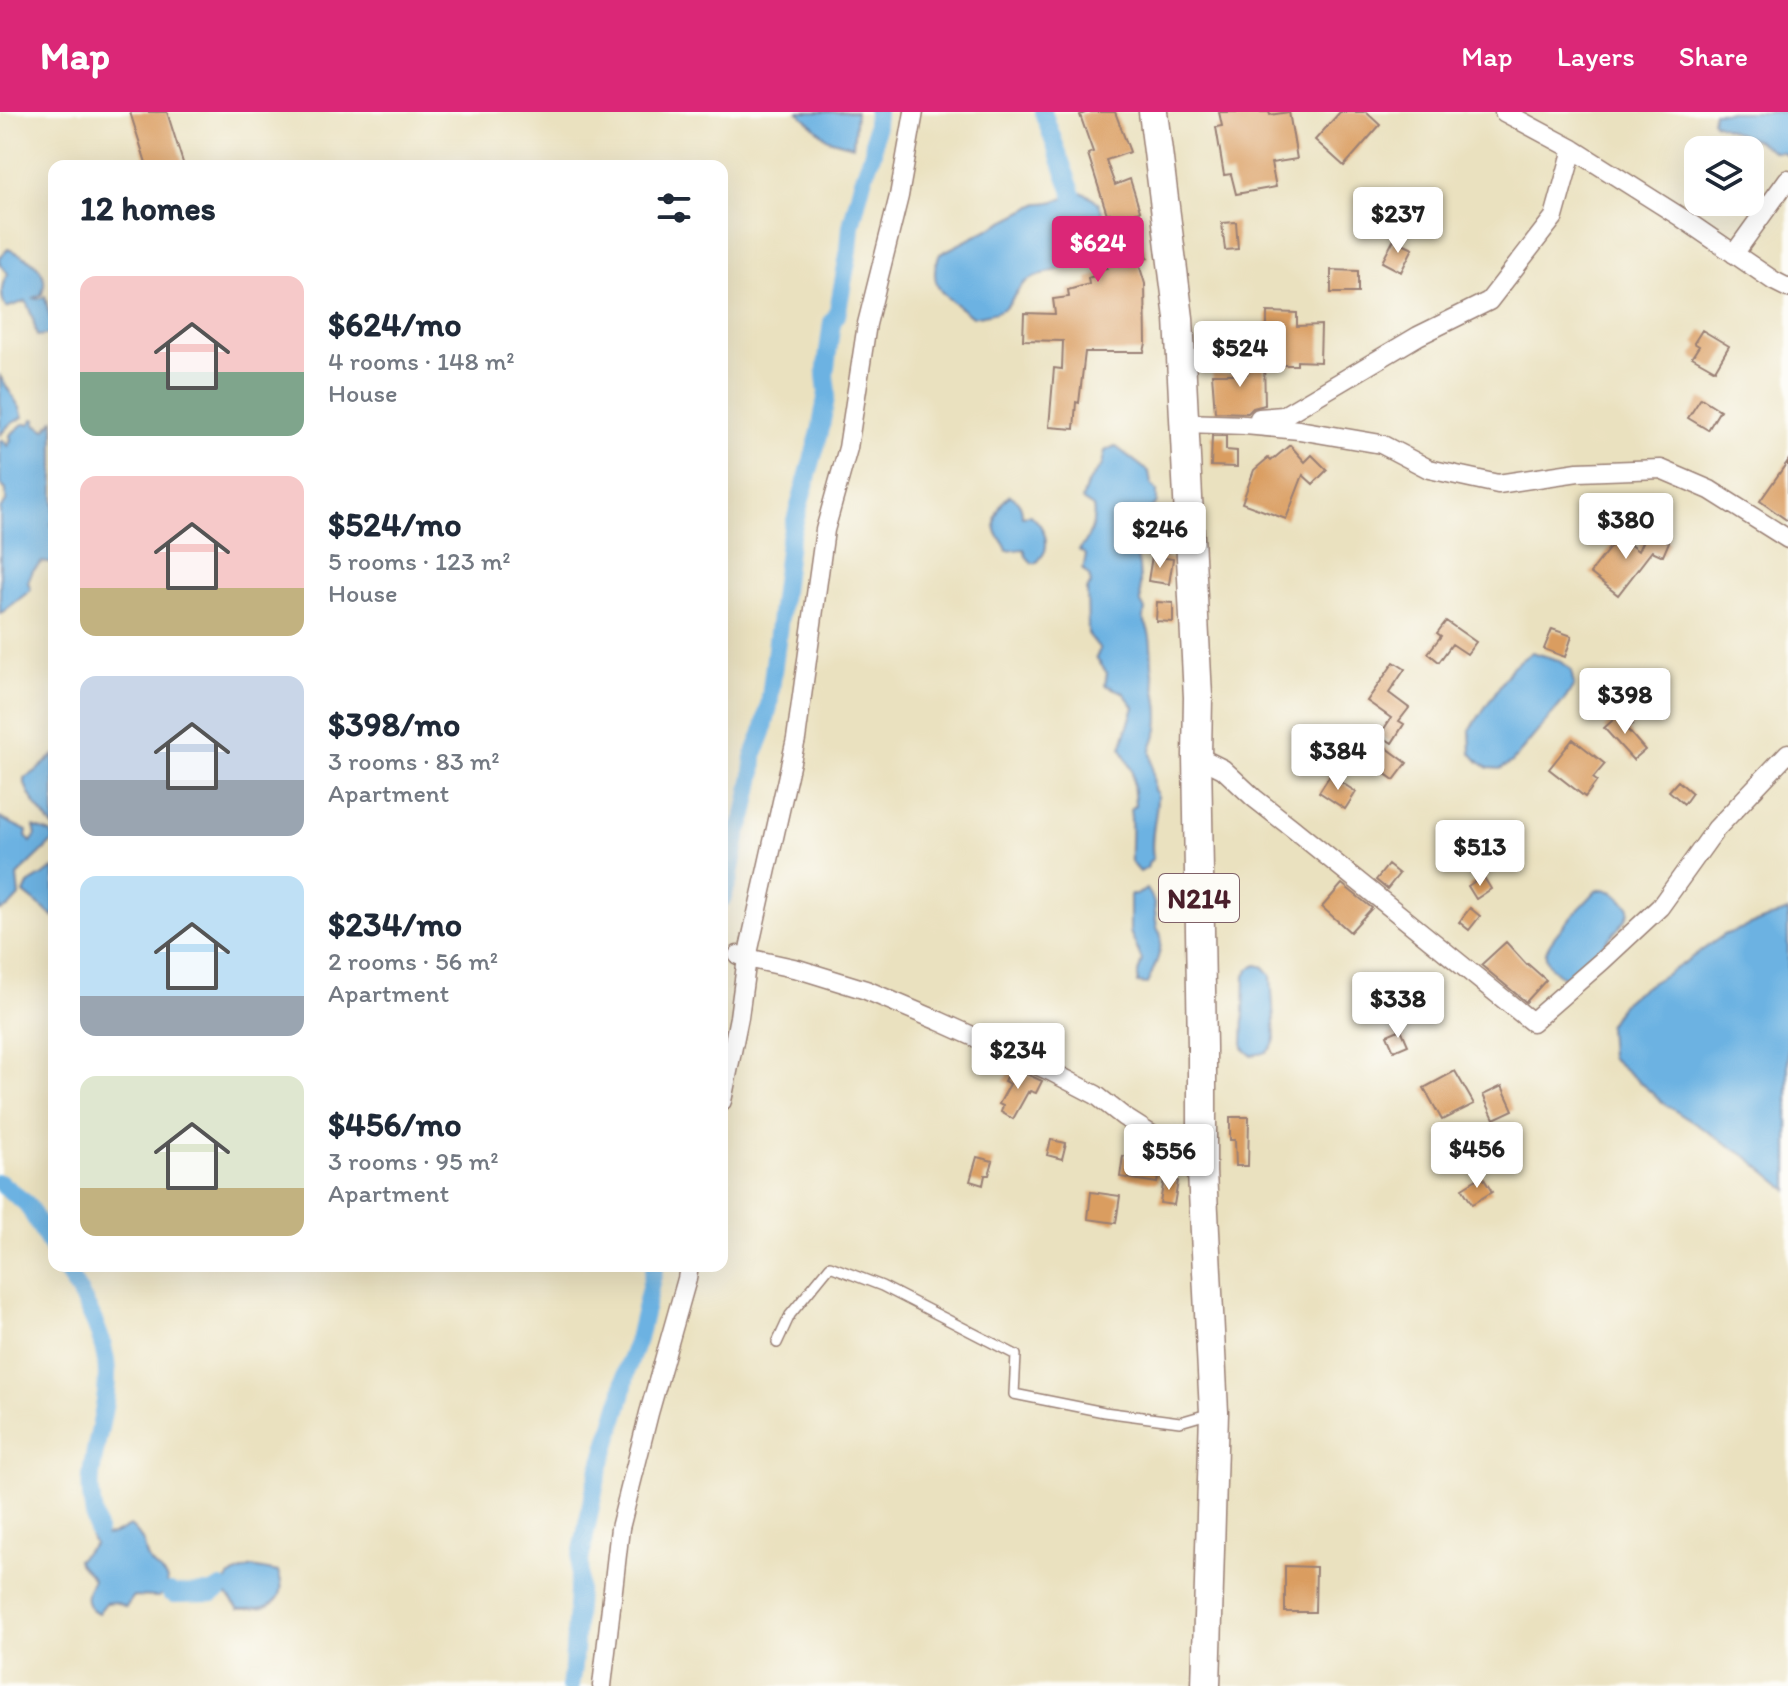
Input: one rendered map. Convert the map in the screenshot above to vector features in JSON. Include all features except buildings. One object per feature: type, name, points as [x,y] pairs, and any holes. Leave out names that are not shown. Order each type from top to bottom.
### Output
[{"type":"highway","name":"N214","points":[[1153,112],[1179,318],[1198,697],[1202,1172],[1214,1412],[1206,1686]]},
{"type":"street","points":[[728,1071],[739,1017],[741,956],[796,739],[825,530],[848,448],[867,324],[899,196],[914,112]]},
{"type":"street","points":[[1504,112],[1573,149],[1788,288]]},
{"type":"street","points":[[1184,423],[1283,416],[1418,336],[1489,301],[1554,217],[1573,149]]},
{"type":"street","points":[[1734,254],[1788,179]]},
{"type":"street","points":[[1184,423],[1299,430],[1381,444],[1429,469],[1498,484],[1578,472],[1661,469],[1710,490],[1788,539]]},
{"type":"street","points":[[1197,756],[1223,769],[1254,798],[1532,1022],[1660,907],[1716,829],[1788,753]]},
{"type":"street","points":[[741,956],[798,969],[866,990],[1052,1072],[1096,1095],[1202,1172]]},
{"type":"street","points":[[602,1686],[620,1528],[688,1272]]},
{"type":"lane","points":[[777,1343],[790,1315],[830,1266],[882,1286],[1016,1355],[1014,1394],[1104,1412],[1180,1422],[1214,1412]]},
{"type":"water","points":[[798,112],[856,112],[853,146],[828,139]]},
{"type":"water","points":[[1714,112],[1788,112],[1788,156],[1764,145],[1764,136],[1745,136],[1712,120]]},
{"type":"water","points":[[1083,193],[1098,203],[1104,220],[1105,237],[1092,257],[1027,281],[1006,306],[992,313],[972,317],[941,291],[935,276],[940,254],[1039,203]]},
{"type":"water","points":[[8,249],[40,269],[44,284],[42,294],[34,298],[45,297],[48,335],[37,336],[26,301],[6,308],[2,291],[8,274],[0,264],[0,257]]},
{"type":"water","points":[[0,376],[23,417],[0,435]]},
{"type":"water","points":[[33,419],[45,430],[48,427],[48,563],[42,562],[33,570],[28,582],[31,590],[0,614],[0,509],[6,502],[6,490],[0,484],[0,441],[8,446],[10,435],[23,424],[30,424]]},
{"type":"water","points":[[1115,446],[1149,472],[1151,484],[1157,491],[1157,503],[1140,518],[1135,549],[1159,715],[1151,752],[1154,790],[1157,793],[1153,858],[1147,868],[1140,872],[1131,862],[1130,809],[1135,805],[1132,771],[1121,748],[1134,707],[1123,692],[1105,685],[1107,673],[1096,658],[1100,649],[1088,634],[1087,590],[1091,583],[1083,570],[1086,555],[1079,550],[1093,524],[1093,507],[1082,500],[1087,484],[1102,465],[1105,451]]},
{"type":"water","points":[[1010,495],[1019,504],[1022,516],[1030,515],[1043,531],[1045,551],[1037,563],[1032,563],[1024,549],[1007,551],[995,528],[998,512]]},
{"type":"water","points":[[1532,652],[1558,660],[1571,670],[1574,685],[1512,762],[1500,769],[1488,768],[1471,753],[1470,730],[1513,666]]},
{"type":"water","points":[[48,760],[48,821],[25,785],[24,778]]},
{"type":"water","points":[[0,818],[27,831],[26,837],[31,842],[36,835],[34,827],[48,832],[48,846],[17,876],[19,896],[8,908],[0,911]]},
{"type":"water","points":[[48,872],[48,912],[24,893],[28,884]]},
{"type":"water","points":[[1147,889],[1154,903],[1161,945],[1147,984],[1138,983],[1142,960],[1130,932],[1130,895]]},
{"type":"water","points":[[1604,889],[1613,892],[1629,906],[1625,921],[1576,974],[1564,977],[1551,967],[1547,959],[1549,945],[1596,891]]},
{"type":"water","points":[[1788,911],[1788,1190],[1749,1158],[1666,1105],[1610,1057],[1608,1026],[1621,1005],[1636,992],[1724,935]]},
{"type":"water","points":[[1257,965],[1264,967],[1271,975],[1275,1039],[1267,1052],[1251,1055],[1243,1048],[1245,976],[1249,969]]},
{"type":"water","points":[[130,1526],[144,1544],[148,1558],[165,1576],[167,1585],[159,1597],[134,1596],[126,1607],[115,1602],[106,1603],[98,1613],[87,1602],[93,1579],[77,1560],[94,1544],[90,1535],[101,1528],[104,1536],[112,1535]]},
{"type":"water","points":[[252,1567],[278,1572],[281,1591],[273,1603],[266,1606],[239,1609],[221,1588],[230,1576]]},
{"type":"waterway","points":[[1043,112],[1073,195]]},
{"type":"waterway","points":[[728,882],[738,832],[745,815],[754,755],[769,706],[789,542],[820,432],[827,392],[825,375],[832,322],[837,315],[851,226],[873,152],[877,113]]},
{"type":"waterway","points":[[0,1183],[27,1204],[48,1241]]},
{"type":"waterway","points":[[67,1272],[95,1323],[106,1361],[105,1404],[91,1483],[97,1531]]},
{"type":"waterway","points":[[570,1686],[580,1561],[591,1506],[654,1272]]},
{"type":"waterway","points":[[170,1592],[213,1593],[221,1588]]}]
